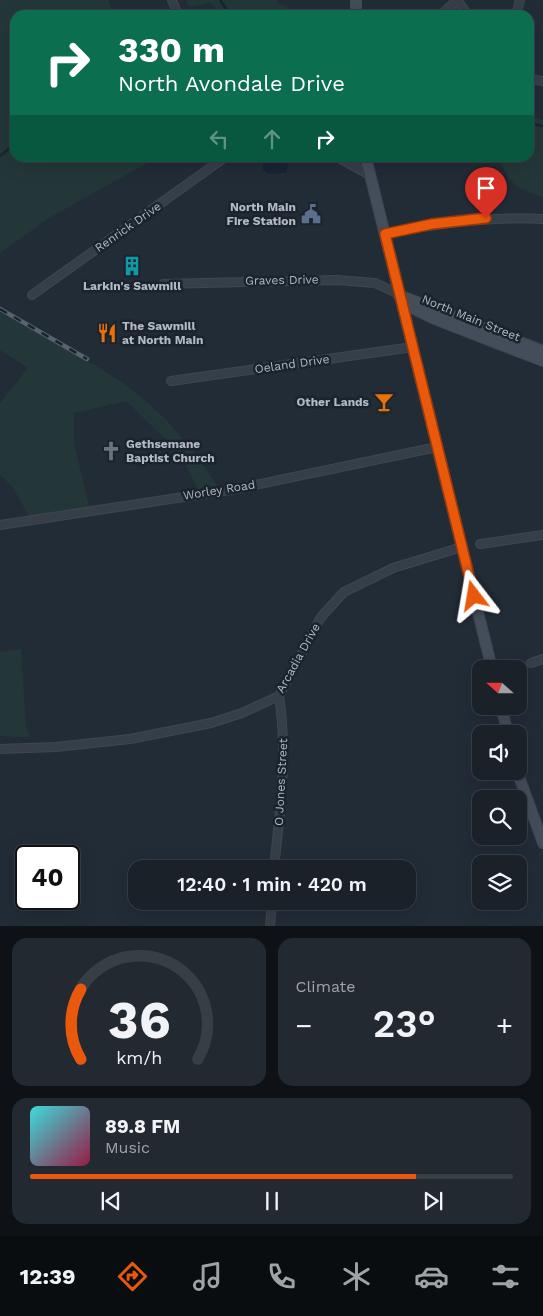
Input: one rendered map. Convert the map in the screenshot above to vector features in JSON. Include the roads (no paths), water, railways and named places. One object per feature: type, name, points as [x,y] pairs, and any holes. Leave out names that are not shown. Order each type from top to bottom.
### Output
[{"type":"street","points":[[446,10],[457,0]]},
{"type":"street","name":"Renrick Drive","points":[[32,295],[218,162]]},
{"type":"street","points":[[346,162],[370,175]]},
{"type":"street","points":[[367,162],[490,660]]},
{"type":"street","points":[[385,234],[432,224],[476,219],[543,219]]},
{"type":"street","name":"Graves Drive","points":[[163,284],[337,280],[374,283],[398,294]]},
{"type":"street","name":"North Main Street","points":[[398,294],[543,351]]},
{"type":"street","name":"North Main Street","points":[[398,294],[414,310],[543,361]]},
{"type":"street","name":"Oeland Drive","points":[[171,381],[413,347]]},
{"type":"street","name":"Worley Road","points":[[0,525],[236,489],[437,447]]},
{"type":"street","points":[[480,544],[543,535]]},
{"type":"street","name":"Arcadia Drive","points":[[0,749],[56,747],[130,739],[225,719],[278,696],[321,617],[344,592],[393,568],[462,547]]},
{"type":"street","points":[[531,663],[543,659]]},
{"type":"street","name":"O Jones Street","points":[[275,860],[284,744],[284,726],[278,696]]},
{"type":"street","points":[[521,780],[543,843]]},
{"type":"street","points":[[270,926],[271,910]]},
{"type":"water","points":[[262,162],[289,162],[286,173],[268,174],[263,170]]},
{"type":"waterway","points":[[220,0],[227,10]]},
{"type":"waterway","points":[[534,124],[543,126]]},
{"type":"waterway","points":[[0,156],[10,148]]},
{"type":"railway","points":[[0,309],[87,359]]},
{"type":"place","name":"North Main Fire Station","points":[[311,214]]},
{"type":"place","name":"Larkin's Sawmill","points":[[132,266]]},
{"type":"place","name":"The Sawmill at North Main","points":[[107,333]]},
{"type":"place","name":"Other Lands","points":[[384,402]]},
{"type":"place","name":"Gethsemane Baptist Church","points":[[111,451]]}]
